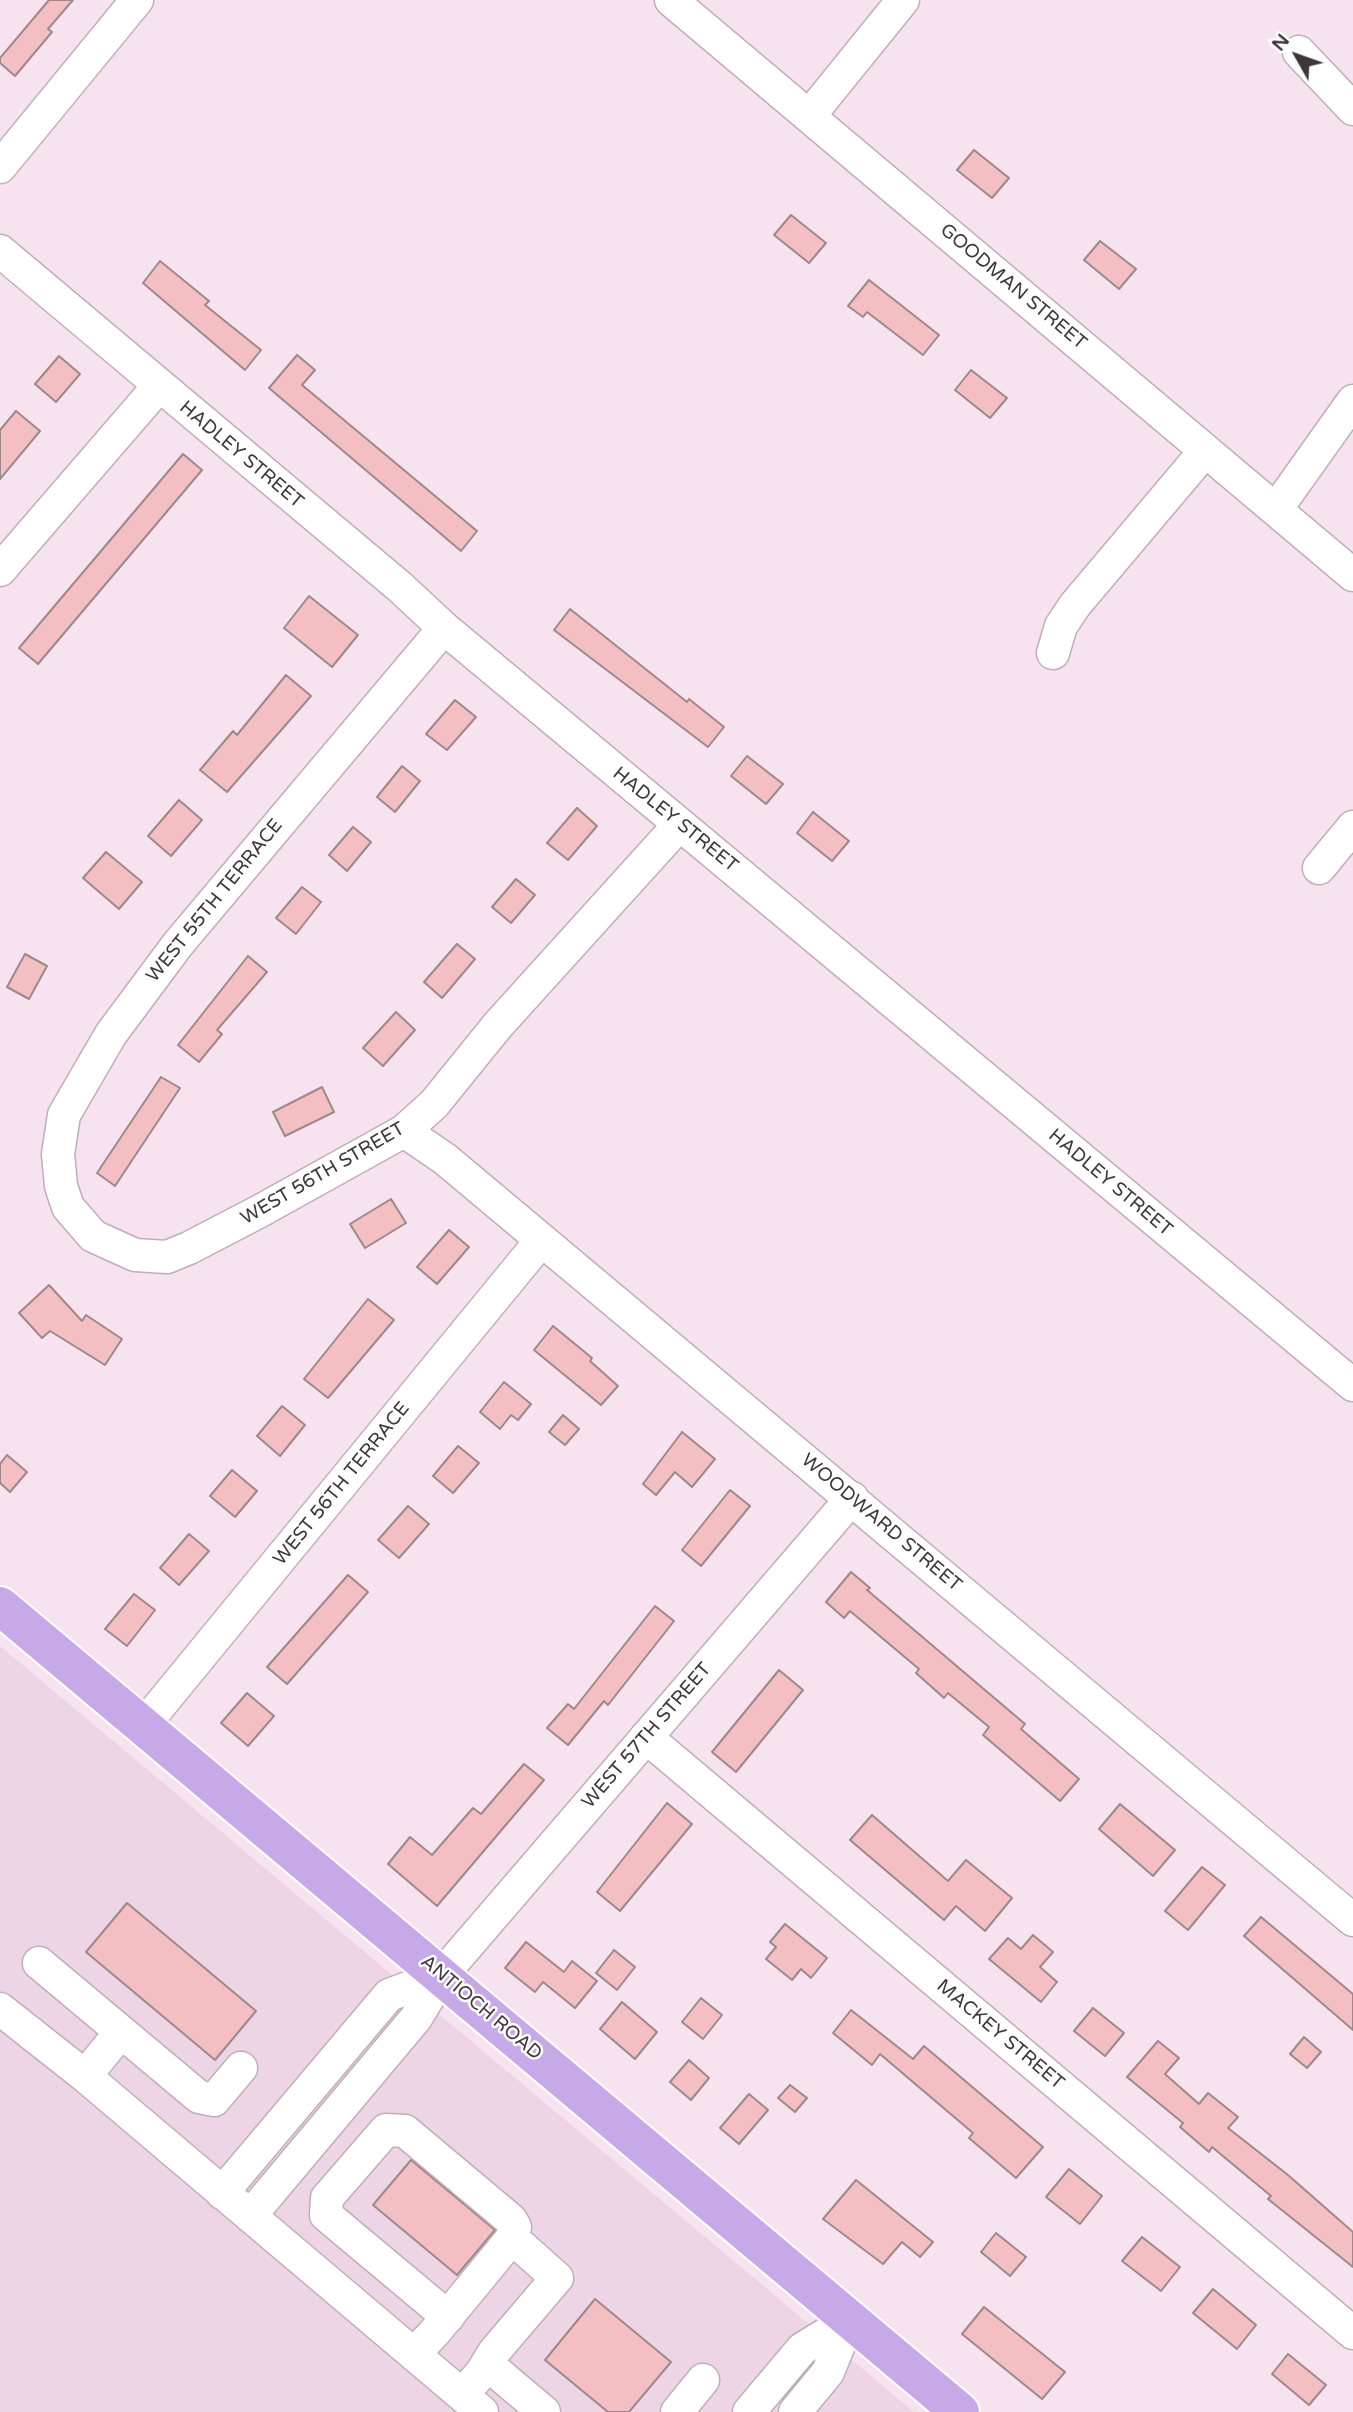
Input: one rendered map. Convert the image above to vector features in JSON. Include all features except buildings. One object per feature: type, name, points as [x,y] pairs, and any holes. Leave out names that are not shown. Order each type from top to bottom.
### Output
[{"type":"main road","name":"ANTIOCH ROAD","points":[[0,1606],[960,2412]]},
{"type":"street","points":[[0,167],[136,0]]},
{"type":"street","name":"GOODMAN STREET","points":[[671,0],[1205,451],[1277,508],[1353,575]]},
{"type":"street","points":[[810,115],[903,0]]},
{"type":"street","points":[[1299,52],[1353,109]]},
{"type":"street","name":"HADLEY STREET","points":[[0,251],[679,825],[1353,1385]]},
{"type":"street","points":[[0,570],[158,387]]},
{"type":"street","points":[[1277,508],[1353,401]]},
{"type":"street","points":[[1053,653],[1061,626],[1074,605],[1205,451]]},
{"type":"street","name":"WEST 55TH TERRACE","points":[[68,1207],[61,1186],[59,1135],[64,1115],[111,1034],[178,944],[444,628]]},
{"type":"street","name":"WEST 56TH STREET","points":[[68,1207],[93,1236],[114,1247],[135,1255],[167,1257],[201,1242],[404,1131],[434,1104],[498,1025],[679,825]]},
{"type":"street","points":[[1320,868],[1353,827]]},
{"type":"street","name":"WOODWARD STREET","points":[[404,1131],[445,1159],[540,1242],[852,1497],[1353,1920]]},
{"type":"street","name":"WEST 56TH TERRACE","points":[[143,1726],[540,1242]]},
{"type":"street","name":"WEST 57TH STREET","points":[[250,2216],[416,2018],[442,1975],[852,1497]]},
{"type":"street","name":"MACKEY STREET","points":[[646,1737],[1353,2333]]},
{"type":"street","points":[[39,1963],[206,2101],[214,2100],[241,2068]]},
{"type":"street","points":[[222,2193],[389,1995],[442,1975]]},
{"type":"street","points":[[0,2009],[85,2076],[472,2404],[487,2364],[557,2278],[512,2238]]},
{"type":"street","points":[[85,2076],[121,2032]]},
{"type":"street","points":[[414,2354],[447,2317],[512,2238],[515,2227],[511,2220],[405,2131],[397,2128],[386,2130],[327,2198],[326,2215],[447,2317]]},
{"type":"street","points":[[749,2412],[802,2349],[849,2320]]},
{"type":"street","points":[[794,2412],[828,2372],[849,2320]]},
{"type":"street","points":[[487,2364],[544,2412]]},
{"type":"street","points":[[677,2412],[703,2380]]},
{"type":"shaded area","points":[[0,1646],[379,1964],[914,2412],[0,2412]]}]
